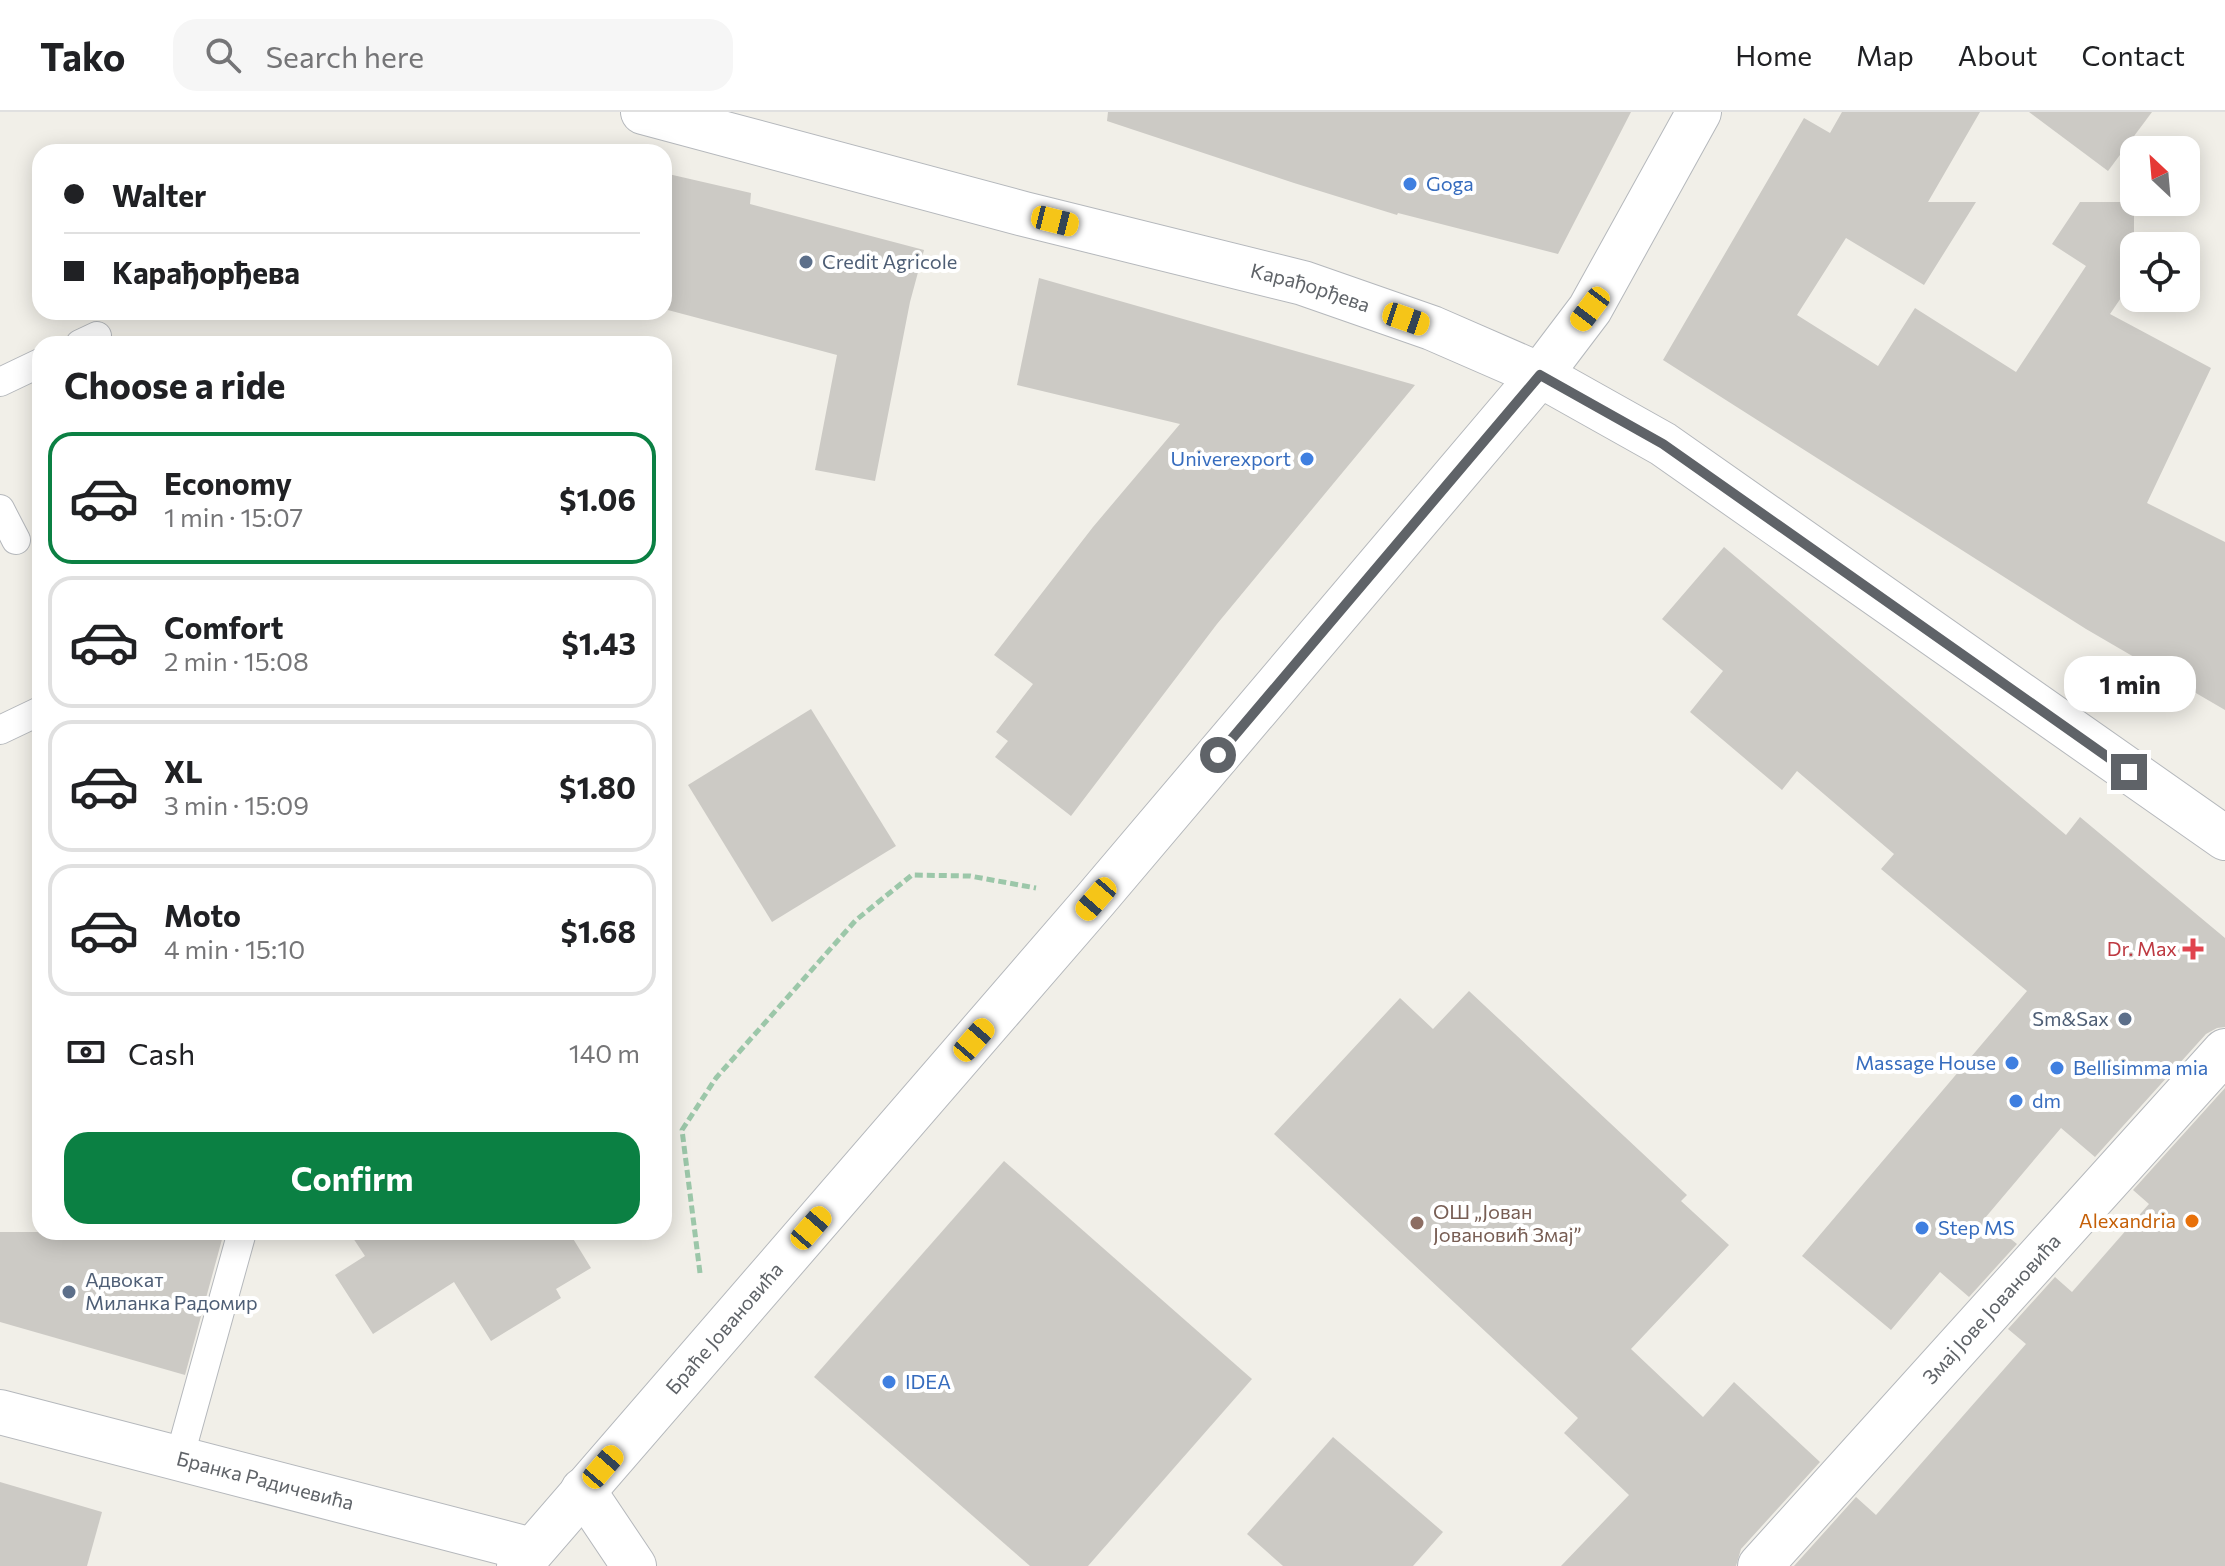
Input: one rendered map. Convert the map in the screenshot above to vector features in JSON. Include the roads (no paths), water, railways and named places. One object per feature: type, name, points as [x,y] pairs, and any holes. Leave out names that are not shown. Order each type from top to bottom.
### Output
[{"type":"street","name":"Карађорђева","points":[[643,112],[1024,214],[1303,283],[1432,328],[1540,375],[1663,444],[2225,838]]},
{"type":"street","name":"Браће Јовановића","points":[[525,1558],[1096,899],[1540,375],[1590,309],[1699,112]]},
{"type":"street","name":"Змај Јове Јовановића","points":[[1760,1566],[2225,1051]]},
{"type":"street","name":"Бранка Радичевића","points":[[0,1412],[179,1459],[525,1558]]},
{"type":"street","points":[[583,1490],[634,1566]]},
{"type":"lane","points":[[0,382],[32,367]]},
{"type":"lane","points":[[0,509],[16,540]]},
{"type":"lane","points":[[0,730],[32,715]]},
{"type":"lane","points":[[179,1459],[240,1240]]},
{"type":"place","name":"Goga","points":[[1410,184]]},
{"type":"place","name":"Credit Agricole","points":[[806,262]]},
{"type":"place","name":"Univerexport","points":[[1307,459]]},
{"type":"place","name":"Dr. Max","points":[[2193,949]]},
{"type":"place","name":"Sm&Sax","points":[[2125,1019]]},
{"type":"place","name":"Massage House","points":[[2012,1063]]},
{"type":"place","name":"Bellisimma mia","points":[[2057,1068]]},
{"type":"place","name":"dm","points":[[2016,1101]]},
{"type":"place","name":"Alexandria","points":[[2192,1221]]},
{"type":"place","name":"ОШ „Јован Јовановић Змај”","points":[[1417,1223]]},
{"type":"place","name":"Step MS","points":[[1922,1228]]},
{"type":"place","name":"Адвокат Миланка Радомир","points":[[69,1292]]},
{"type":"place","name":"IDEA","points":[[889,1382]]}]
